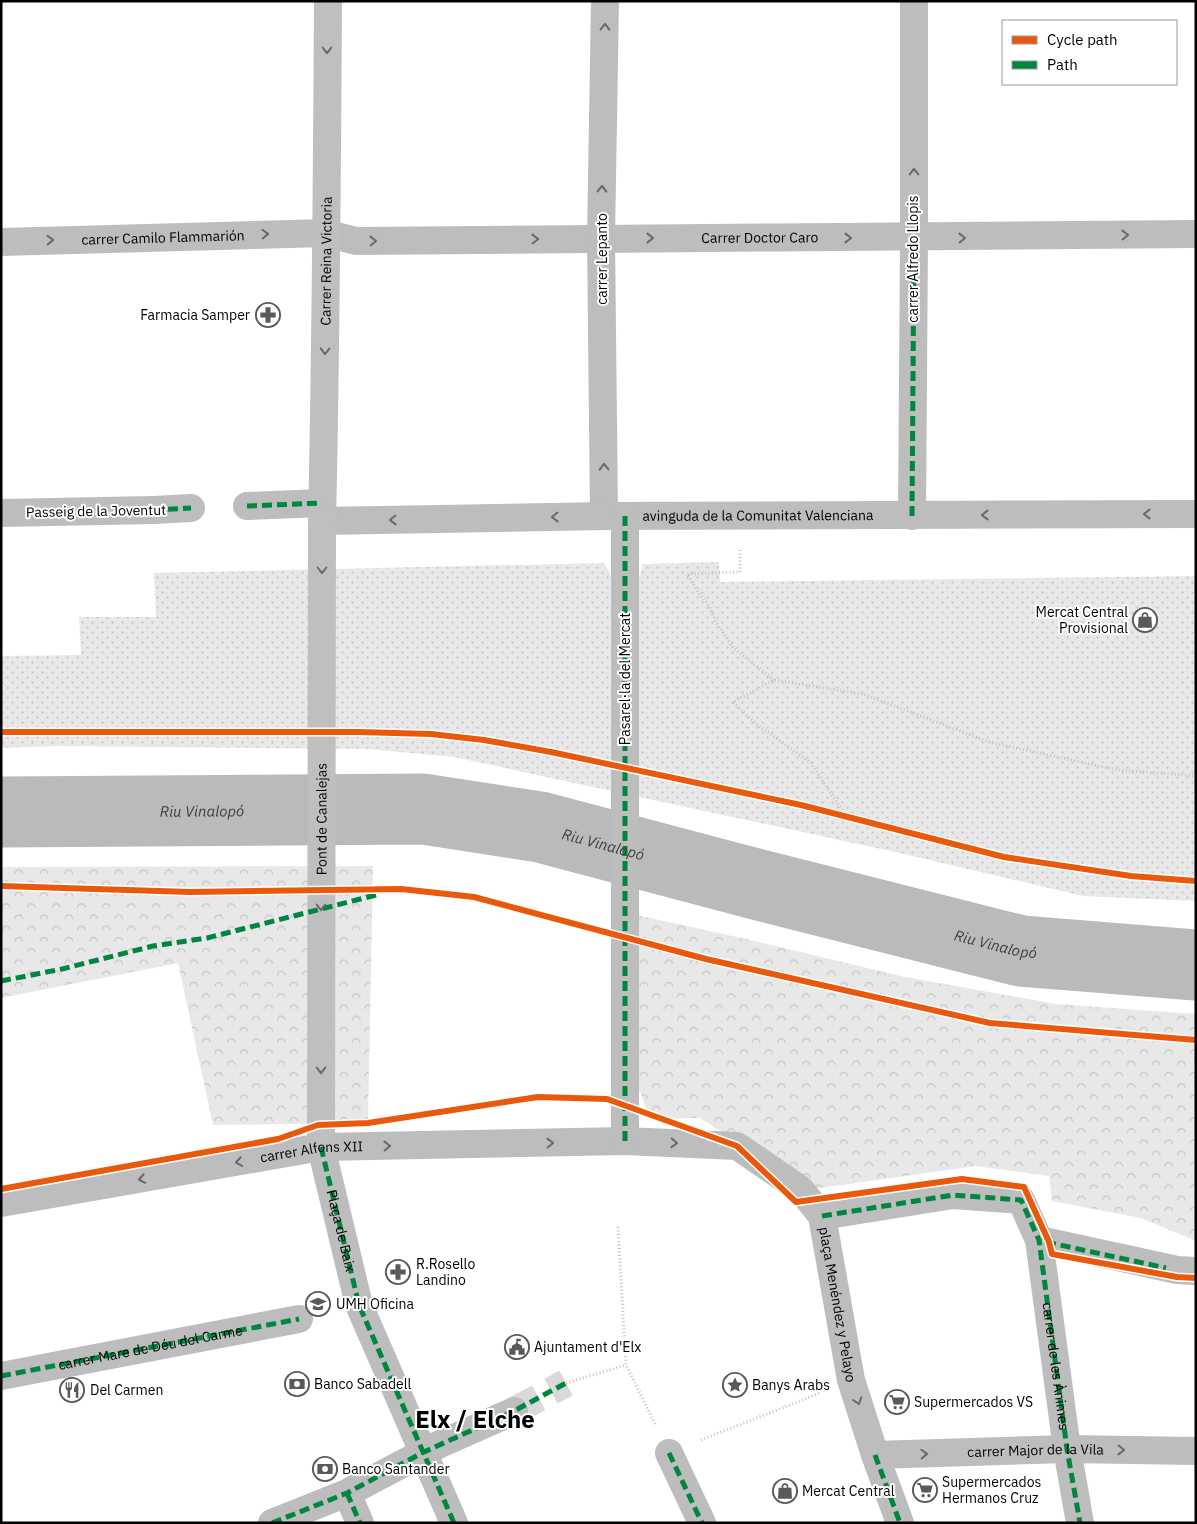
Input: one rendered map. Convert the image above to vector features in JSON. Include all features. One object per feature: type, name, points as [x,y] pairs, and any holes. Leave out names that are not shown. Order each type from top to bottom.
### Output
[{"type":"main road","name":"Carrer Reina Victoria","points":[[322,512],[327,276],[325,233],[327,195],[328,1]]},
{"type":"main road","name":"Pont de Canalejas","points":[[321,1147],[322,512]]},
{"type":"street","name":"carrer Lepanto","points":[[605,1],[602,238],[615,516]]},
{"type":"street","name":"carrer Alfredo Llopis","points":[[912,516],[914,1]]},
{"type":"street","name":"Carrer Doctor Caro","points":[[325,233],[356,241],[602,238],[914,238],[1196,234]]},
{"type":"street","name":"carrer Camilo Flammarión","points":[[1,242],[325,233]]},
{"type":"street","name":"avinguda de la Comunitat Valenciana","points":[[248,506],[322,512],[615,516],[1196,514]]},
{"type":"street","name":"Passeig de la Joventut","points":[[1,513],[190,508]]},
{"type":"street","name":"Pasarel·la del Mercat","points":[[615,516],[625,1141]]},
{"type":"street","name":"carrer Alfons XII","points":[[1,1204],[321,1147],[625,1141],[737,1146],[800,1188],[822,1216]]},
{"type":"street","name":"Plaça de Baix","points":[[321,1147],[359,1305],[454,1523]]},
{"type":"street","name":"plaça Menéndez y Pelayo","points":[[900,1523],[875,1455],[851,1380],[822,1216],[953,1195],[1021,1200],[1039,1240]]},
{"type":"street","points":[[1039,1240],[1177,1270],[1196,1271]]},
{"type":"street","name":"carrer de les Ànimes","points":[[1039,1240],[1067,1449],[1080,1523]]},
{"type":"street","name":"carrer Mare de Déu del Carme","points":[[1,1376],[299,1319]]},
{"type":"street","points":[[272,1523],[347,1493],[424,1452],[514,1411]]},
{"type":"street","name":"carrer Major de la Vila","points":[[875,1455],[1067,1449],[1196,1451]]},
{"type":"street","points":[[669,1453],[702,1523]]},
{"type":"street","points":[[347,1493],[360,1523]]},
{"type":"path","points":[[740,572],[687,574],[709,606],[716,622],[733,648],[774,680],[863,694],[989,742],[1118,770],[1196,776]]},
{"type":"path","points":[[774,680],[733,702],[756,723],[811,763],[846,816]]},
{"type":"path","points":[[618,1227],[626,1365],[669,1453],[851,1380]]},
{"type":"path","points":[[566,1383],[626,1365]]},
{"type":"green space","points":[[719,562],[720,582],[1196,576],[1196,901],[1083,896],[895,852],[454,757],[368,749],[55,746],[1,748],[1,656],[81,655],[79,617],[156,617],[154,573],[604,563],[611,575],[640,575],[643,564]]},
{"type":"green space","points":[[373,866],[368,1123],[213,1125],[178,963],[1,998],[1,867]]},
{"type":"green space","points":[[637,915],[905,977],[1056,1004],[1196,1014],[1196,1241],[1141,1218],[1052,1201],[1049,1176],[976,1166],[813,1189],[700,1118],[650,1119],[634,1076]]},
{"type":"waterway","name":"Riu Vinalopó","points":[[1,812],[423,809],[540,827],[1021,951],[1196,965]]},
{"type":"tunnel","points":[[514,1411],[566,1383]]},
{"type":"marked path","points":[[912,516],[914,238]]},
{"type":"marked path","points":[[247,506],[322,503]]},
{"type":"marked path","points":[[153,510],[191,508]]},
{"type":"marked path","points":[[625,516],[625,1141]]},
{"type":"marked path","points":[[1,981],[62,969],[153,946],[207,938],[380,894]]},
{"type":"marked path","points":[[321,1147],[359,1305],[454,1523]]},
{"type":"marked path","points":[[822,1216],[953,1195],[1021,1200],[1039,1240],[1067,1449],[1080,1523]]},
{"type":"marked path","points":[[1046,1242],[1166,1268]]},
{"type":"marked path","points":[[1,1376],[299,1319]]},
{"type":"marked path","points":[[272,1523],[347,1493],[424,1452],[514,1411],[566,1383]]},
{"type":"marked path","points":[[669,1453],[702,1523]]},
{"type":"marked path","points":[[875,1455],[900,1523]]},
{"type":"marked path","points":[[347,1493],[360,1523]]},
{"type":"cycle path","points":[[1,732],[358,732],[431,734],[484,740],[551,752],[801,805],[1004,857],[1131,876],[1196,881]]},
{"type":"cycle path","points":[[1,886],[190,892],[401,889],[474,897],[706,959],[990,1023],[1196,1040]]},
{"type":"cycle path","points":[[1,1189],[278,1139],[318,1125],[368,1123],[538,1097],[607,1099],[737,1146],[796,1202],[962,1179],[1024,1187],[1049,1242],[1052,1254],[1177,1277],[1196,1278]]},
{"type":"place","name":"Farmacia Samper","points":[[268,315]]},
{"type":"place","name":"Mercat Central Provisional","points":[[1145,620]]},
{"type":"place","name":"R.Rosello Landino","points":[[398,1272]]},
{"type":"place","name":"UMH Oficina","points":[[318,1304]]},
{"type":"place","name":"Ajuntament d'Elx","points":[[517,1347]]},
{"type":"place","name":"Banco Sabadell","points":[[297,1384]]},
{"type":"place","name":"Banys Arabs","points":[[735,1385]]},
{"type":"place","name":"Del Carmen","points":[[72,1390]]},
{"type":"place","name":"Supermercados VS","points":[[897,1402]]},
{"type":"place","name":"Banco Santander","points":[[325,1469]]},
{"type":"place","name":"Supermercados Hermanos Cruz","points":[[925,1490]]},
{"type":"place","name":"Mercat Central","points":[[785,1491]]},
{"type":"district","name":"Elx / Elche","points":[[475,1419]]}]
